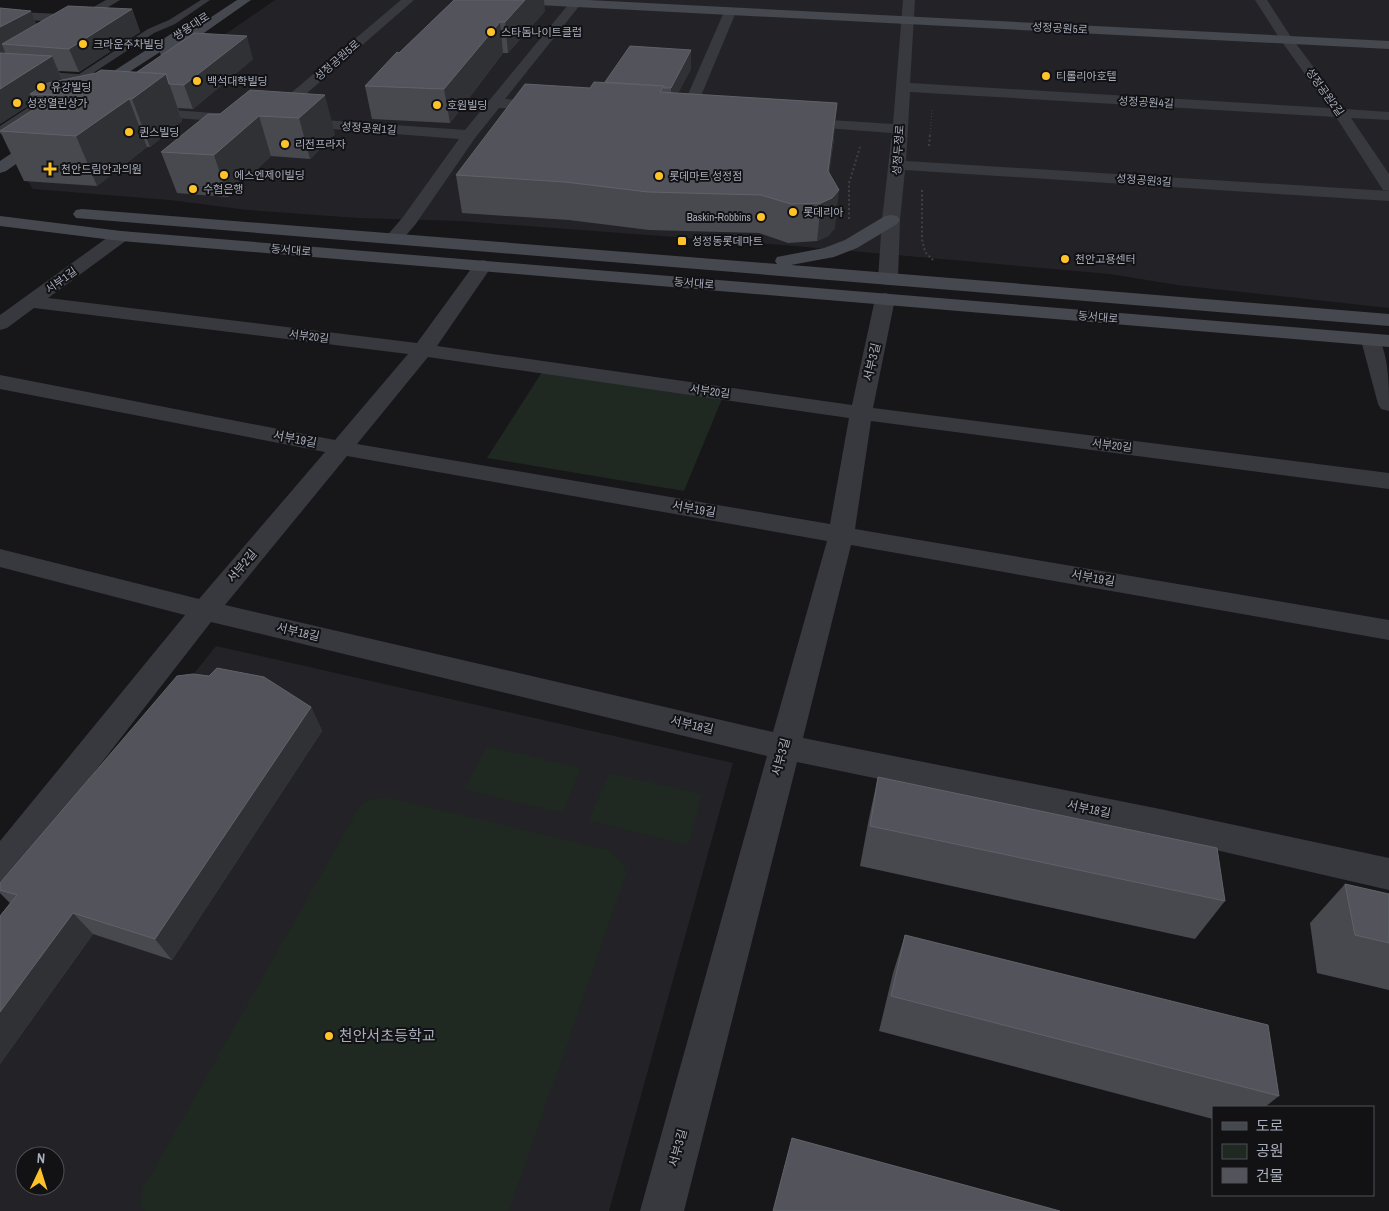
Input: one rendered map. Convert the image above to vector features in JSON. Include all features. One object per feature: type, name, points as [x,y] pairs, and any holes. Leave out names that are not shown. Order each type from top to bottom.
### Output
[{"type":"main road","name":"쌍용대로","points":[[75,101],[232,0]]},
{"type":"main road","name":"쌍용대로","points":[[97,103],[245,0]]},
{"type":"main road","name":"성정공원5로","points":[[519,0],[577,1],[730,12],[1389,45]]},
{"type":"main road","points":[[2,159],[43,122]]},
{"type":"main road","points":[[2,159],[57,130]]},
{"type":"main road","name":"동서대로","points":[[12,207],[753,267],[886,289],[1380,340]]},
{"type":"main road","points":[[753,267],[828,253],[851,244],[891,220]]},
{"type":"main road","name":"동서대로","points":[[0,222],[121,236],[483,266],[1389,320]]},
{"type":"street","points":[[57,33],[114,0]]},
{"type":"street","name":"성정공원5로","points":[[267,120],[408,0]]},
{"type":"street","name":"성정두정로","points":[[886,289],[891,220],[898,165],[906,21],[909,0]]},
{"type":"street","name":"성정공원2길","points":[[1261,0],[1286,40],[1341,114],[1389,186]]},
{"type":"street","points":[[394,238],[409,221],[469,135],[577,1]]},
{"type":"street","points":[[686,115],[730,12]]},
{"type":"street","points":[[0,15],[81,19]]},
{"type":"street","points":[[3,68],[108,80]]},
{"type":"street","name":"성정공원4길","points":[[902,88],[1389,116]]},
{"type":"street","points":[[495,103],[562,107]]},
{"type":"street","name":"성정공원1길","points":[[124,110],[469,135]]},
{"type":"street","points":[[667,113],[705,116]]},
{"type":"street","points":[[788,121],[900,129]]},
{"type":"street","name":"성정공원3길","points":[[898,165],[1389,196]]},
{"type":"street","name":"서부1길","points":[[0,324],[121,236]]},
{"type":"street","name":"서부2길","points":[[5,853],[423,350],[483,266]]},
{"type":"street","name":"서부3길","points":[[662,1211],[841,535],[860,413],[881,322],[886,289]]},
{"type":"street","name":"서부20길","points":[[32,302],[423,350],[860,413],[1389,481]]},
{"type":"street","points":[[1380,340],[1389,404]]},
{"type":"street","name":"서부19길","points":[[0,382],[341,448],[1389,630]]},
{"type":"street","name":"서부18길","points":[[0,558],[205,610],[784,747],[1160,823],[1389,874]]},
{"type":"lane","points":[[0,131],[102,65],[109,57],[151,31],[172,22],[206,0]]},
{"type":"path","points":[[850,224],[848,209],[850,176],[858,160],[860,144]]},
{"type":"shaded area","points":[[275,0],[1389,0],[1389,308],[1177,285],[1110,274],[795,246],[460,221],[358,218],[248,210],[169,200],[33,189],[24,176],[104,118]]},
{"type":"shaded area","name":"천안서초등학교","points":[[216,646],[733,763],[609,1211],[0,1211],[0,916]]},
{"type":"green space","points":[[542,372],[722,399],[684,491],[487,458]]},
{"type":"green space","points":[[487,746],[581,768],[563,813],[464,789]]},
{"type":"green space","points":[[609,773],[702,794],[688,845],[589,820]]},
{"type":"green space","points":[[386,797],[608,850],[620,860],[627,872],[509,1211],[145,1211],[140,1206],[142,1190],[359,807],[371,799]]},
{"type":"building","points":[[454,0],[525,0],[505,22],[500,22],[444,89],[365,86],[397,52],[399,53]]},
{"type":"building","points":[[68,6],[132,9],[69,49],[2,44]]},
{"type":"building","points":[[0,8],[31,11],[0,27]]},
{"type":"building","points":[[194,33],[247,36],[184,85],[169,84],[166,74],[137,72]]},
{"type":"building","points":[[630,46],[691,50],[671,88],[605,82]]},
{"type":"building","points":[[0,53],[52,56],[0,89]]},
{"type":"building","points":[[101,70],[166,74],[76,136],[0,131],[56,95],[30,94],[48,83],[96,73]]},
{"type":"building","name":"롯데마트 성정점","points":[[594,82],[664,86],[660,92],[837,103],[828,171],[839,190],[832,198],[821,203],[791,204],[761,195],[648,192],[565,182],[456,175],[525,84],[590,88]]},
{"type":"building","points":[[250,90],[325,95],[299,118],[259,116],[214,155],[161,152],[208,114],[220,114]]},
{"type":"building","points":[[217,668],[264,677],[311,707],[155,939],[73,913],[0,1012],[0,916],[17,895],[0,890],[0,883],[177,676],[193,674],[209,676]]},
{"type":"building","points":[[878,777],[1217,848],[1225,901],[870,826]]},
{"type":"building","points":[[1345,884],[1389,894],[1389,943],[1355,935]]},
{"type":"building","points":[[905,935],[1268,1025],[1279,1096],[891,996]]},
{"type":"building","points":[[792,1138],[1060,1211],[773,1211]]},
{"type":"place","name":"스타돔나이트클럽","points":[[491,32]]},
{"type":"place","name":"크라운주차빌딩","points":[[83,44]]},
{"type":"place","name":"티롤리아호텔","points":[[1046,76]]},
{"type":"place","name":"백석대학빌딩","points":[[197,81]]},
{"type":"place","name":"유강빌딩","points":[[41,87]]},
{"type":"place","name":"성정열린상가","points":[[17,103]]},
{"type":"place","name":"호원빌딩","points":[[437,105]]},
{"type":"place","name":"퀸스빌딩","points":[[129,132]]},
{"type":"place","name":"리전프라자","points":[[285,144]]},
{"type":"place","name":"천안드림안과의원","points":[[50,169]]},
{"type":"place","name":"에스엔제이빌딩","points":[[224,175]]},
{"type":"place","name":"롯데마트 성정점","points":[[659,176]]},
{"type":"place","name":"수협은행","points":[[193,189]]},
{"type":"place","name":"롯데리아","points":[[793,212]]},
{"type":"place","name":"Baskin-Robbins","points":[[761,217]]},
{"type":"place","name":"성정동롯데마트","points":[[682,241]]},
{"type":"place","name":"천안고용센터","points":[[1065,259]]},
{"type":"place","name":"천안서초등학교","points":[[329,1036]]}]
